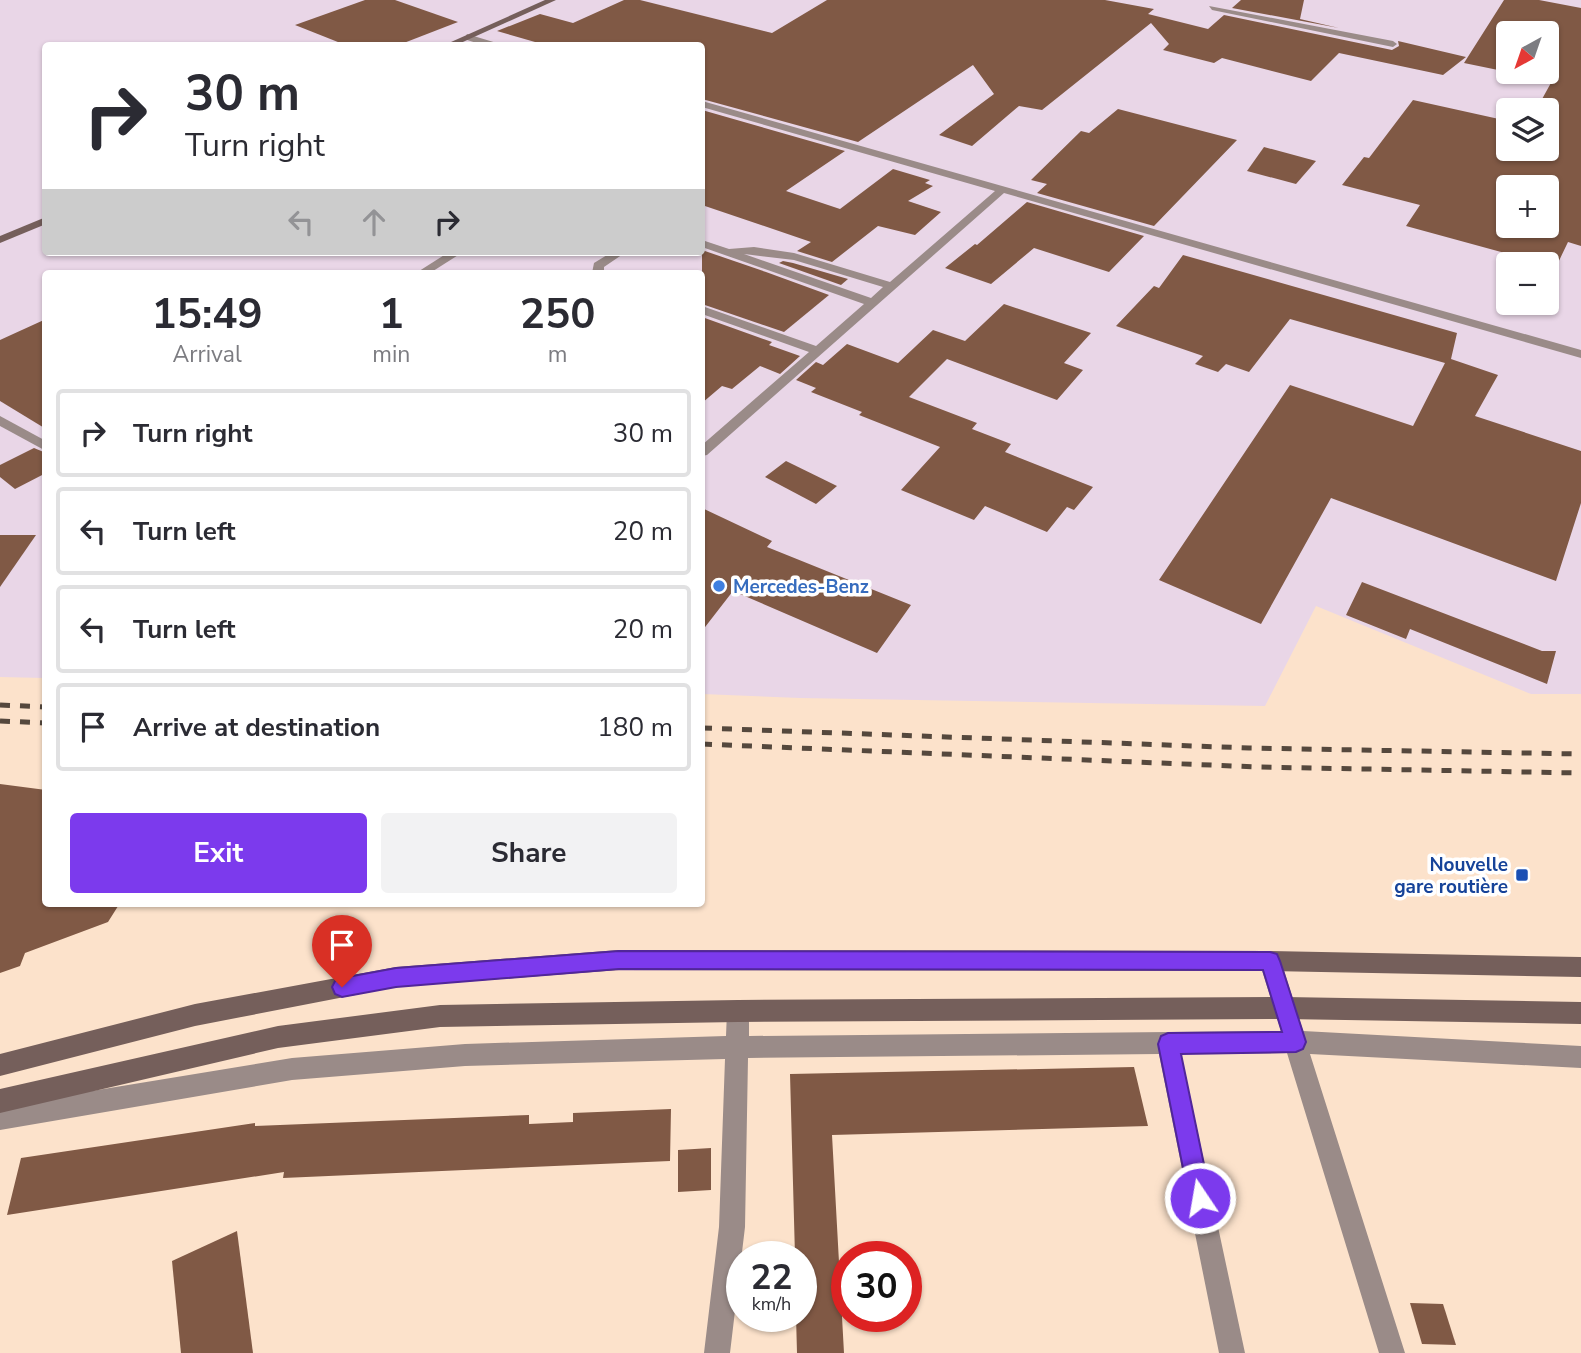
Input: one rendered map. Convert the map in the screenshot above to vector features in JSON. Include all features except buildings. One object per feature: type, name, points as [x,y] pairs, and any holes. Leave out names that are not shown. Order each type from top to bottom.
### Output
[{"type":"main road","points":[[455,42],[552,0]]},
{"type":"main road","points":[[0,240],[42,222]]},
{"type":"main road","points":[[0,1065],[195,1015],[396,977],[619,960],[1270,961],[1581,967]]},
{"type":"main road","points":[[0,1101],[278,1037],[440,1016],[738,1010],[1285,1008],[1581,1013]]},
{"type":"street","points":[[1212,8],[1394,44]]},
{"type":"street","points":[[467,37],[484,42]]},
{"type":"street","points":[[705,106],[1581,354]]},
{"type":"street","points":[[705,449],[1003,188]]},
{"type":"street","points":[[705,244],[873,303]]},
{"type":"street","points":[[723,251],[761,250],[788,254],[891,286]]},
{"type":"street","points":[[427,270],[450,256]]},
{"type":"street","points":[[598,270],[598,266],[614,256]]},
{"type":"street","points":[[705,311],[818,351]]},
{"type":"street","points":[[0,420],[42,445]]},
{"type":"street","points":[[1270,961],[1392,1353]]},
{"type":"street","points":[[717,1353],[732,1227],[738,1010]]},
{"type":"street","points":[[0,1118],[292,1069],[465,1055],[738,1047],[1296,1042],[1581,1057]]},
{"type":"street","points":[[1168,1044],[1232,1353]]},
{"type":"shaded area","points":[[0,0],[1581,0],[1581,694],[1531,694],[1316,606],[1265,706],[705,694],[705,270],[42,270],[42,678],[0,677]]},
{"type":"railway","points":[[0,705],[42,707]]},
{"type":"railway","points":[[0,721],[42,723]]},
{"type":"railway","points":[[705,728],[1249,748],[1581,754]]},
{"type":"railway","points":[[705,744],[1257,767],[1581,773]]},
{"type":"place","name":"Mercedes-Benz","points":[[719,586]]},
{"type":"place","name":"Nouvelle gare routière","points":[[1522,875]]},
{"type":"route","points":[[342,987],[396,977],[619,960],[1270,961],[1296,1042],[1168,1044],[1200,1198]]}]
